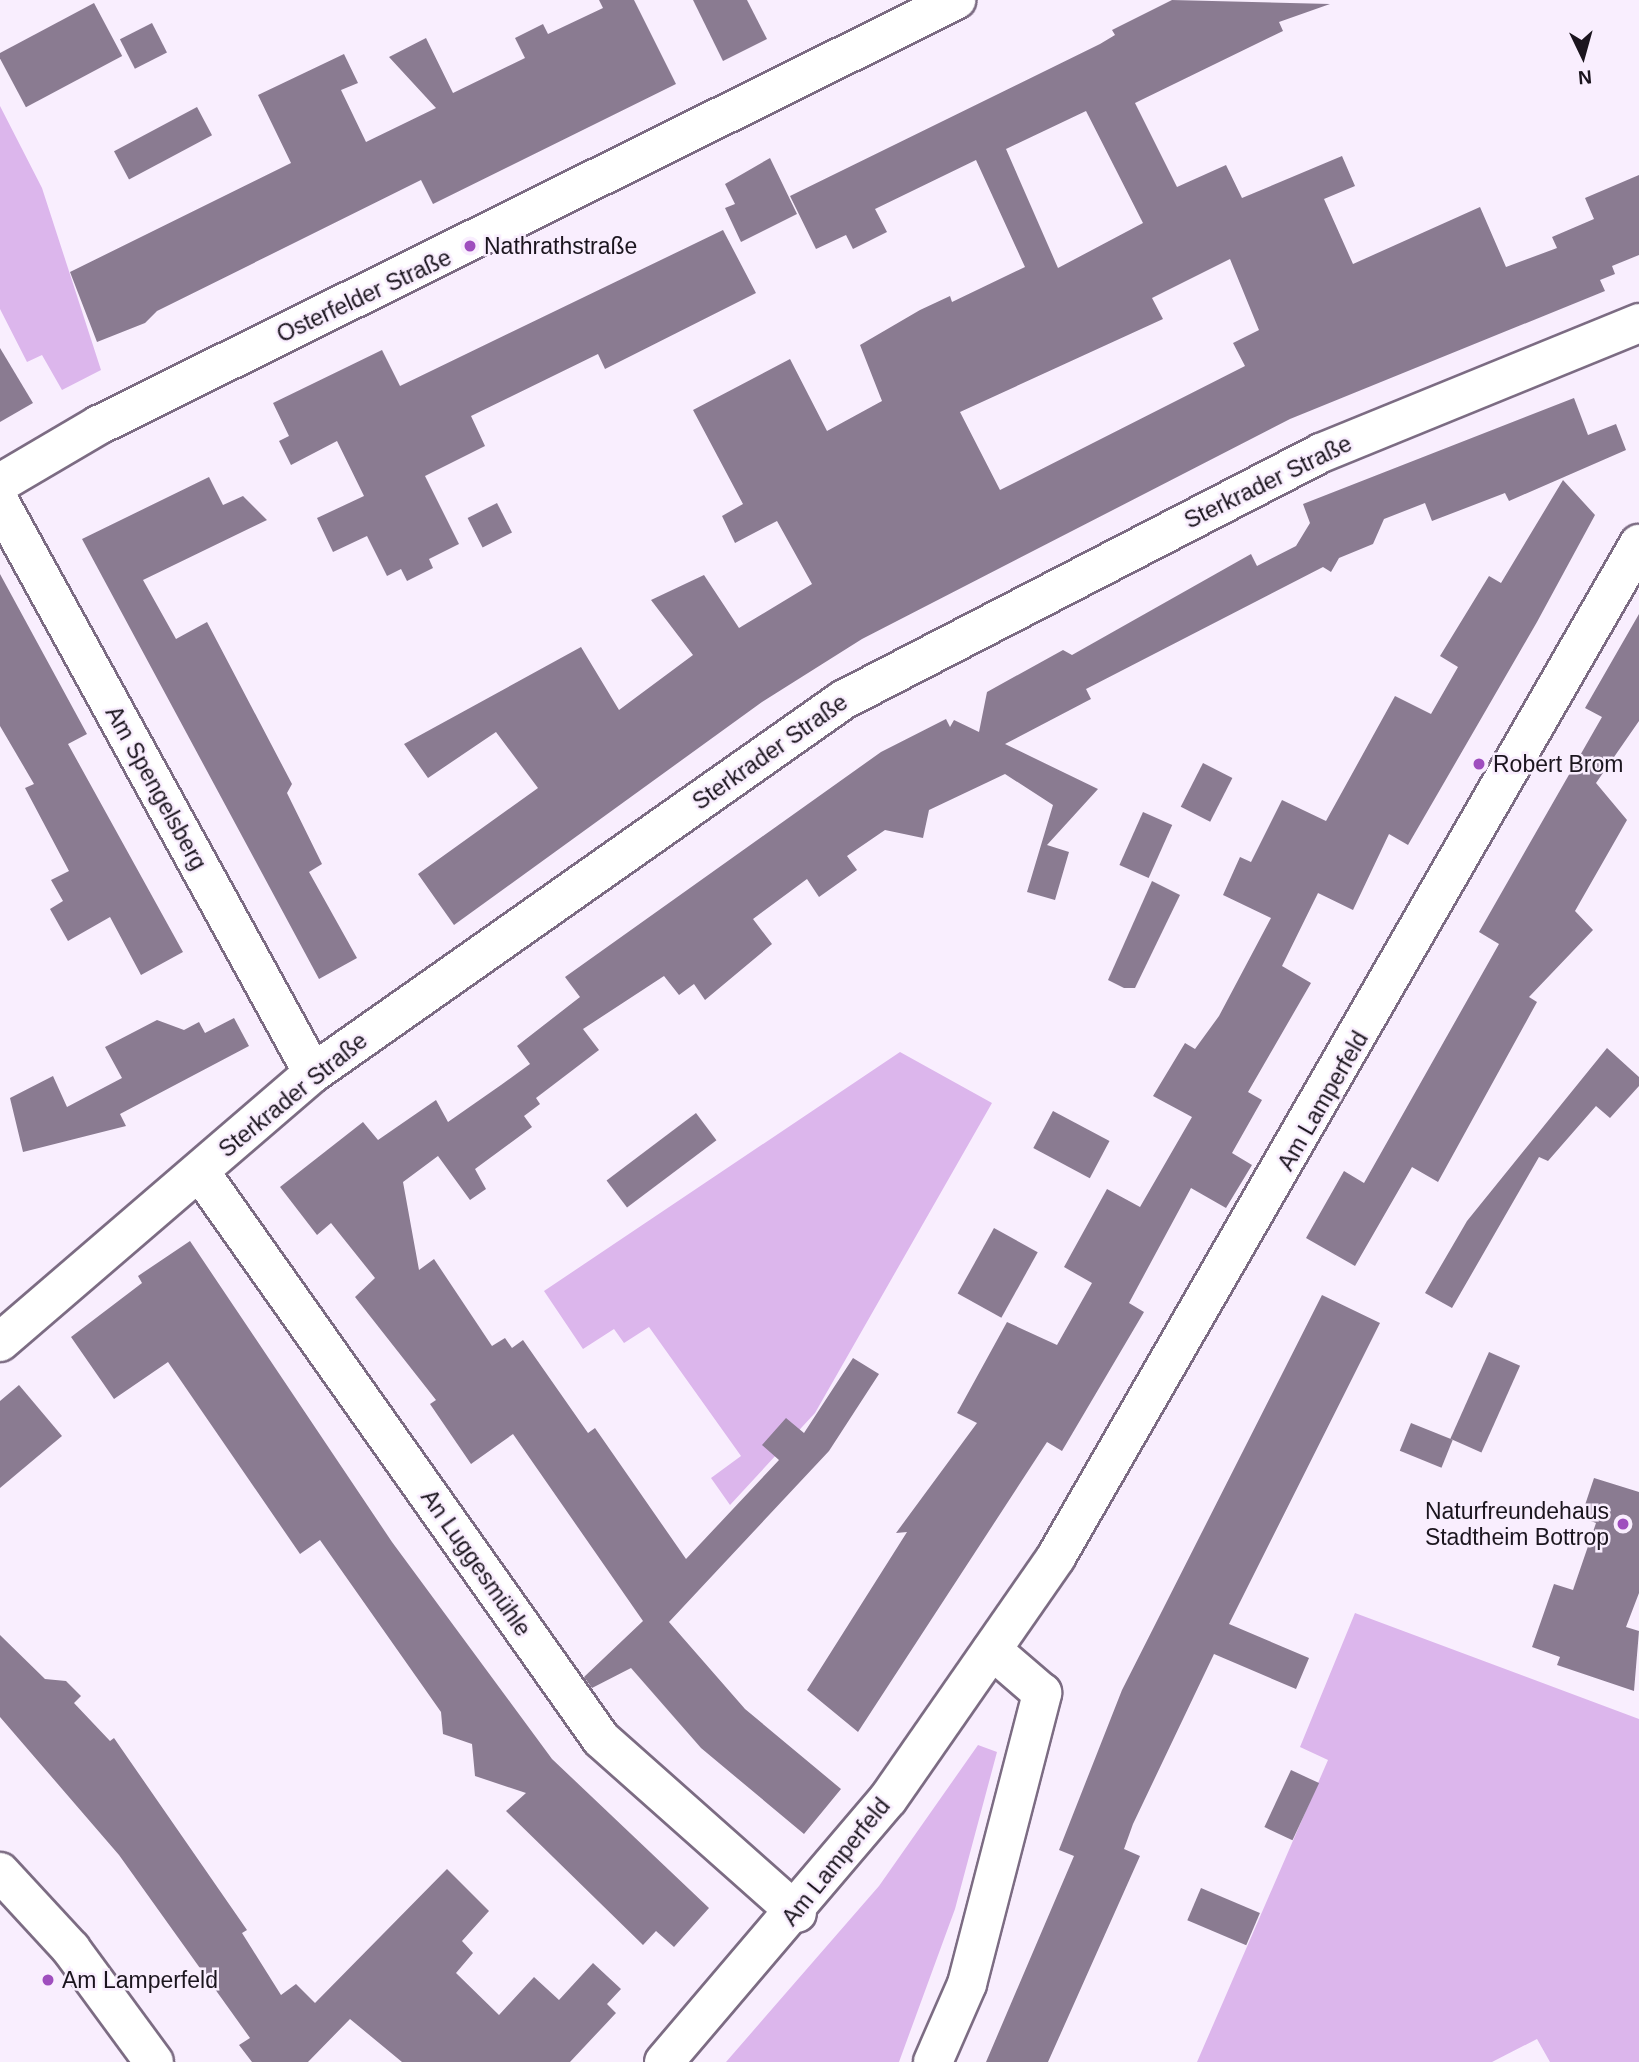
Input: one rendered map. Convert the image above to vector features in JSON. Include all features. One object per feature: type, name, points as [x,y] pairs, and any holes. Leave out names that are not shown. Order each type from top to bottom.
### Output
[{"type":"street","name":"Osterfelder Straße","points":[[0,483],[99,425],[956,0]]},
{"type":"street","name":"Sterkrader Straße","points":[[0,1342],[313,1073],[843,700],[1321,453],[1639,323]]},
{"type":"street","name":"Am Spengelsberg","points":[[0,503],[313,1073]]},
{"type":"street","name":"Am Lamperfeld","points":[[664,2062],[797,1913],[888,1798],[1056,1557],[1283,1171],[1639,544]]},
{"type":"street","name":"An Luggesmühle","points":[[200,1172],[601,1739],[797,1913]]},
{"type":"street","points":[[933,2062],[967,1984],[1042,1693],[992,1650]]},
{"type":"street","points":[[0,1872],[71,1949],[154,2062]]},
{"type":"shaded area","points":[[0,106],[42,188],[101,370],[62,390],[42,355],[27,362],[0,309]]},
{"type":"shaded area","points":[[900,1052],[992,1103],[815,1413],[730,1505],[711,1478],[741,1456],[649,1327],[624,1343],[614,1329],[583,1349],[544,1291]]},
{"type":"shaded area","points":[[1355,1613],[1639,1719],[1639,2062],[1550,2062],[1537,2039],[1492,2062],[1197,2062],[1328,1760],[1300,1747]]},
{"type":"shaded area","points":[[978,1745],[997,1752],[955,1909],[899,2062],[726,2062],[879,1886]]},
{"type":"building","points":[[599,0],[634,0],[676,84],[433,204],[421,180],[157,311],[145,323],[97,342],[70,272],[291,163],[258,95],[344,54],[358,83],[341,90],[366,142],[436,108],[389,57],[426,38],[453,93],[525,58],[515,38],[543,24],[548,34],[603,8]]},
{"type":"building","points":[[693,0],[747,0],[767,39],[723,61]]},
{"type":"building","points":[[1172,0],[1330,4],[1279,22],[1283,31],[1135,103],[1177,187],[1226,165],[1242,198],[1342,156],[1355,186],[1324,199],[1353,264],[1480,207],[1506,267],[1557,248],[1552,237],[1594,219],[1585,198],[1639,175],[1639,255],[1612,266],[1615,274],[1600,280],[1605,291],[1290,419],[862,639],[762,702],[454,925],[418,874],[538,788],[496,732],[428,778],[404,744],[581,647],[619,710],[693,655],[651,600],[704,575],[739,628],[812,584],[777,521],[735,543],[722,516],[743,504],[693,410],[790,359],[827,431],[882,401],[860,345],[920,310],[950,296],[952,302],[1025,267],[976,160],[875,209],[887,232],[853,249],[846,235],[816,249],[790,196],[1100,44],[1115,35],[1112,30]],"holes":[[[1086,111],[1143,223],[1058,268],[1006,149]],[[1230,259],[1259,330],[1233,343],[1245,366],[1000,490],[960,412],[1163,319],[1152,298]]]},
{"type":"building","points":[[94,3],[122,56],[26,107],[0,58],[0,53]]},
{"type":"building","points":[[152,23],[167,52],[135,69],[120,39]]},
{"type":"building","points":[[197,107],[212,135],[129,179],[114,151]]},
{"type":"building","points":[[770,158],[797,214],[741,242],[725,208],[735,204],[725,184]]},
{"type":"building","points":[[723,230],[756,293],[605,369],[598,354],[471,416],[485,446],[425,476],[459,544],[429,559],[433,568],[407,581],[401,569],[387,576],[367,536],[333,552],[317,518],[364,496],[337,441],[291,465],[279,441],[289,436],[273,403],[382,350],[400,386]]},
{"type":"building","points":[[0,348],[33,403],[0,422]]},
{"type":"building","points":[[1574,398],[1588,435],[1616,424],[1626,450],[1509,501],[1505,493],[1432,521],[1425,503],[1384,519],[1373,544],[1339,558],[1331,572],[1323,567],[1086,689],[1091,699],[1005,744],[1098,789],[1047,845],[1069,852],[1055,900],[1027,892],[1053,805],[1005,774],[929,810],[923,838],[885,830],[847,856],[857,870],[819,897],[807,879],[753,919],[772,944],[705,1000],[694,984],[679,995],[664,976],[583,1029],[599,1050],[536,1098],[540,1104],[524,1116],[532,1127],[475,1169],[486,1189],[470,1200],[438,1156],[403,1182],[419,1270],[434,1259],[492,1346],[505,1338],[512,1348],[523,1340],[588,1433],[595,1428],[686,1559],[779,1460],[762,1445],[786,1418],[804,1433],[853,1358],[879,1374],[829,1451],[669,1622],[745,1709],[841,1789],[804,1834],[701,1748],[631,1668],[592,1688],[584,1677],[643,1621],[513,1434],[471,1464],[430,1404],[436,1400],[355,1297],[375,1278],[331,1223],[317,1235],[280,1187],[363,1122],[378,1140],[436,1100],[448,1122],[501,1085],[530,1064],[517,1046],[580,997],[565,977],[881,752],[946,719],[950,727],[954,720],[979,732],[987,692],[1063,650],[1072,655],[1251,554],[1257,566],[1296,546],[1310,523],[1303,504]]},
{"type":"building","points":[[209,477],[223,505],[243,496],[267,520],[143,580],[176,639],[207,622],[292,784],[287,793],[322,864],[309,872],[357,958],[319,979],[82,539]]},
{"type":"building","points":[[1563,480],[1595,515],[1537,622],[1408,845],[1389,834],[1353,910],[1318,893],[1282,966],[1311,983],[1248,1092],[1262,1100],[1232,1153],[1252,1165],[1226,1208],[1191,1188],[1129,1303],[1144,1312],[1062,1451],[1047,1442],[858,1732],[807,1690],[907,1532],[896,1533],[977,1423],[957,1413],[1007,1322],[1057,1345],[1092,1283],[1064,1267],[1107,1189],[1140,1207],[1192,1117],[1153,1096],[1185,1043],[1195,1049],[1219,1016],[1271,918],[1223,895],[1240,857],[1251,862],[1282,800],[1326,821],[1395,696],[1431,714],[1458,667],[1440,656],[1489,576],[1501,583]]},
{"type":"building","points":[[497,503],[512,532],[483,547],[468,518]]},
{"type":"building","points":[[0,574],[87,734],[68,744],[183,952],[141,975],[110,917],[68,941],[50,909],[63,901],[51,880],[69,871],[25,788],[34,784],[0,726]]},
{"type":"building","points":[[1639,614],[1639,721],[1596,783],[1627,820],[1575,911],[1593,930],[1529,997],[1537,1002],[1438,1182],[1412,1167],[1355,1266],[1306,1238],[1344,1171],[1364,1183],[1499,944],[1479,932],[1602,717],[1585,708]]},
{"type":"building","points":[[1203,763],[1232,778],[1210,822],[1181,807]]},
{"type":"building","points":[[1143,812],[1172,825],[1149,878],[1119,865]]},
{"type":"building","points":[[1152,881],[1180,895],[1135,988],[1124,988],[1108,980]]},
{"type":"building","points":[[234,1018],[249,1046],[120,1114],[126,1126],[23,1152],[10,1098],[53,1076],[67,1107],[122,1078],[105,1047],[157,1020],[184,1030],[199,1022],[205,1033]]},
{"type":"building","points":[[1607,1048],[1639,1077],[1639,1086],[1610,1118],[1596,1106],[1548,1161],[1539,1157],[1452,1308],[1425,1293],[1467,1221]]},
{"type":"building","points":[[1053,1111],[1110,1141],[1090,1178],[1033,1148]]},
{"type":"building","points":[[696,1113],[716,1140],[627,1208],[607,1180]]},
{"type":"building","points":[[994,1228],[1038,1252],[1001,1318],[958,1294]]},
{"type":"building","points":[[190,1241],[392,1542],[552,1759],[709,1908],[674,1947],[656,1931],[643,1945],[506,1811],[526,1793],[475,1776],[472,1744],[443,1734],[441,1712],[320,1540],[300,1554],[168,1362],[114,1399],[71,1337],[142,1283],[138,1276]]},
{"type":"building","points":[[1322,1295],[1380,1323],[1229,1624],[1309,1658],[1296,1689],[1214,1654],[1133,1824],[1124,1849],[1140,1856],[1048,2062],[986,2062],[1074,1856],[1059,1850],[1122,1690]]},
{"type":"building","points":[[1489,1352],[1520,1366],[1481,1453],[1450,1439]]},
{"type":"building","points":[[19,1385],[62,1436],[0,1488],[0,1401]]},
{"type":"building","points":[[1411,1423],[1453,1440],[1441,1468],[1400,1451]]},
{"type":"building","points":[[1594,1478],[1639,1492],[1639,1593],[1626,1627],[1639,1631],[1634,1691],[1557,1665],[1560,1657],[1532,1647],[1554,1584],[1573,1590],[1596,1523],[1581,1517]]},
{"type":"building","points":[[0,1635],[45,1679],[66,1681],[81,1696],[74,1703],[110,1741],[114,1738],[247,1930],[242,1933],[281,1995],[296,1984],[315,2003],[447,1869],[489,1911],[462,1941],[473,1953],[456,1973],[499,2015],[534,1977],[559,2000],[593,1963],[621,1989],[607,2004],[616,2013],[570,2062],[402,2062],[350,2019],[308,2062],[252,2062],[239,2045],[250,2038],[119,1855],[0,1717]]},
{"type":"building","points":[[1291,1770],[1319,1783],[1292,1840],[1264,1827]]},
{"type":"building","points":[[1201,1888],[1260,1913],[1246,1945],[1187,1920]]},
{"type":"place","name":"Nathrathstraße","points":[[470,246]]},
{"type":"place","name":"Robert Brom","points":[[1479,764]]},
{"type":"place","name":"Naturfreundehaus Stadtheim Bottrop","points":[[1623,1524]]},
{"type":"place","name":"Am Lamperfeld","points":[[48,1980]]}]
